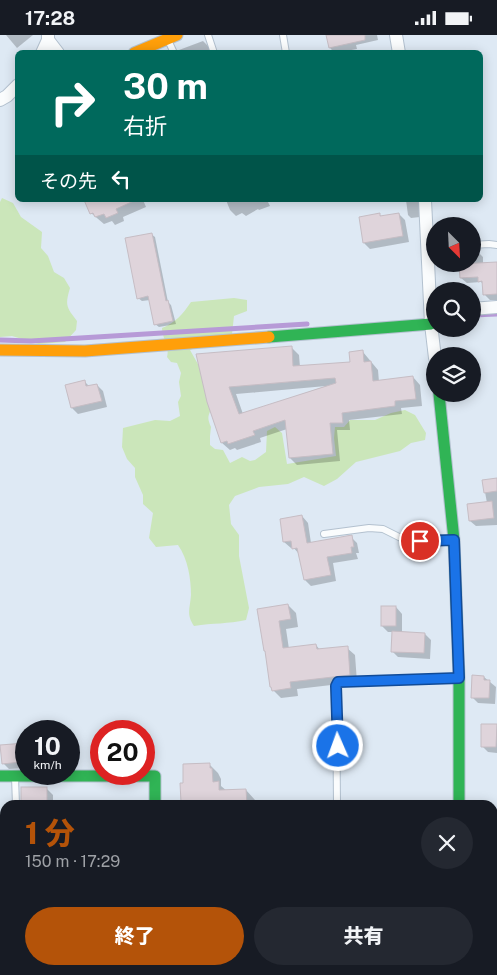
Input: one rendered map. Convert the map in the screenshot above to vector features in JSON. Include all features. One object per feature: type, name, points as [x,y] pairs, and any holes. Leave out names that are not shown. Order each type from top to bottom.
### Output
[{"type":"street","points":[[396,35],[398,50]]},
{"type":"street","points":[[43,50],[48,37]]},
{"type":"street","points":[[48,37],[56,50]]},
{"type":"street","points":[[141,50],[172,37]]},
{"type":"street","points":[[0,101],[15,88]]},
{"type":"street","points":[[424,202],[426,217]]},
{"type":"street","points":[[481,308],[497,307]]},
{"type":"street","points":[[0,350],[85,351],[426,317]]},
{"type":"street","points":[[440,402],[454,540],[459,678],[459,800]]},
{"type":"street","points":[[0,775],[15,776]]},
{"type":"street","points":[[80,776],[155,776],[155,800]]},
{"type":"lane","points":[[208,35],[213,50]]},
{"type":"lane","points":[[282,35],[285,50]]},
{"type":"lane","points":[[172,37],[174,50]]},
{"type":"lane","points":[[481,244],[497,245]]},
{"type":"lane","points":[[324,534],[384,529],[405,540],[454,540]]},
{"type":"lane","points":[[337,800],[336,686],[338,682],[459,678]]},
{"type":"lane","points":[[15,785],[16,800]]},
{"type":"green space","points":[[2,198],[13,203],[21,217],[42,232],[41,248],[48,256],[54,272],[64,278],[70,288],[67,298],[68,306],[77,321],[76,330],[65,342],[39,344],[12,336],[0,337],[0,202]]},
{"type":"green space","points":[[234,298],[247,300],[247,311],[234,316],[232,334],[190,350],[203,373],[211,410],[208,419],[211,427],[210,445],[215,449],[223,450],[230,463],[242,457],[250,461],[255,460],[266,452],[267,431],[275,427],[282,433],[287,464],[336,456],[335,427],[344,427],[350,420],[375,420],[391,413],[405,410],[415,415],[426,433],[425,440],[411,443],[400,451],[356,462],[337,479],[324,486],[304,477],[288,484],[259,487],[235,496],[229,505],[231,524],[239,535],[239,556],[249,608],[246,620],[194,626],[189,615],[191,589],[187,563],[178,545],[156,547],[149,538],[153,513],[143,504],[143,495],[135,477],[135,468],[127,459],[122,447],[123,428],[155,420],[170,421],[180,416],[178,402],[181,396],[179,382],[181,373],[177,363],[171,362],[167,357],[168,353],[162,328],[178,318],[191,302]]},
{"type":"building","points":[[326,35],[365,35],[365,40],[329,48]]},
{"type":"building","points":[[85,202],[132,202],[116,209],[118,213],[106,218],[104,214],[95,217],[93,213],[90,214]]},
{"type":"building","points":[[380,213],[380,216],[399,213],[403,236],[363,243],[359,217]]},
{"type":"building","points":[[152,233],[166,301],[168,300],[173,321],[154,325],[148,296],[137,299],[125,238]]},
{"type":"building","points":[[497,262],[497,294],[483,295],[482,281],[478,282],[478,277],[460,278],[460,273],[481,273],[481,263]]},
{"type":"building","points":[[292,346],[293,366],[350,362],[349,352],[363,350],[364,362],[371,361],[373,381],[413,376],[416,399],[395,401],[395,406],[342,413],[343,423],[330,423],[333,454],[289,458],[285,420],[253,431],[255,435],[228,444],[227,441],[221,443],[207,402],[196,354]],"holes":[[[335,378],[336,383],[239,414],[229,387]]]},
{"type":"building","points":[[85,380],[86,386],[97,384],[102,401],[71,408],[65,385]]},
{"type":"building","points":[[497,478],[497,491],[484,493],[482,480]]},
{"type":"building","points":[[492,501],[494,518],[469,521],[467,504]]},
{"type":"building","points":[[302,515],[307,543],[352,535],[354,547],[351,547],[352,553],[327,557],[331,575],[304,580],[297,548],[292,549],[291,541],[283,542],[280,519]]},
{"type":"building","points":[[288,604],[291,619],[279,621],[283,648],[316,644],[317,649],[348,646],[350,675],[290,682],[291,688],[272,691],[257,609]]},
{"type":"building","points":[[381,606],[396,606],[396,626],[381,626]]},
{"type":"building","points":[[392,631],[425,633],[424,653],[391,652]]},
{"type":"building","points":[[472,675],[484,676],[484,680],[490,680],[489,698],[471,698]]},
{"type":"building","points":[[481,724],[497,724],[496,747],[481,747]]},
{"type":"building","points":[[15,744],[15,763],[2,764],[0,745]]},
{"type":"building","points":[[210,763],[213,782],[219,781],[219,790],[246,789],[247,800],[181,800],[180,783],[183,783],[183,764]]},
{"type":"building","points":[[21,787],[47,787],[47,800],[21,800]]},
{"type":"waterway","points":[[481,315],[497,314]]},
{"type":"waterway","points":[[0,340],[31,341],[307,324]]},
{"type":"traffic: fast","points":[[269,337],[426,324]]},
{"type":"traffic: fast","points":[[440,402],[454,540],[459,678],[459,800]]},
{"type":"traffic: fast","points":[[0,776],[155,776],[155,800]]},
{"type":"traffic: slow","points":[[141,50],[177,35]]},
{"type":"traffic: slow","points":[[0,350],[85,351],[269,337]]},
{"type":"route","points":[[338,746],[336,686],[338,682],[459,678],[454,540],[420,541]]}]
